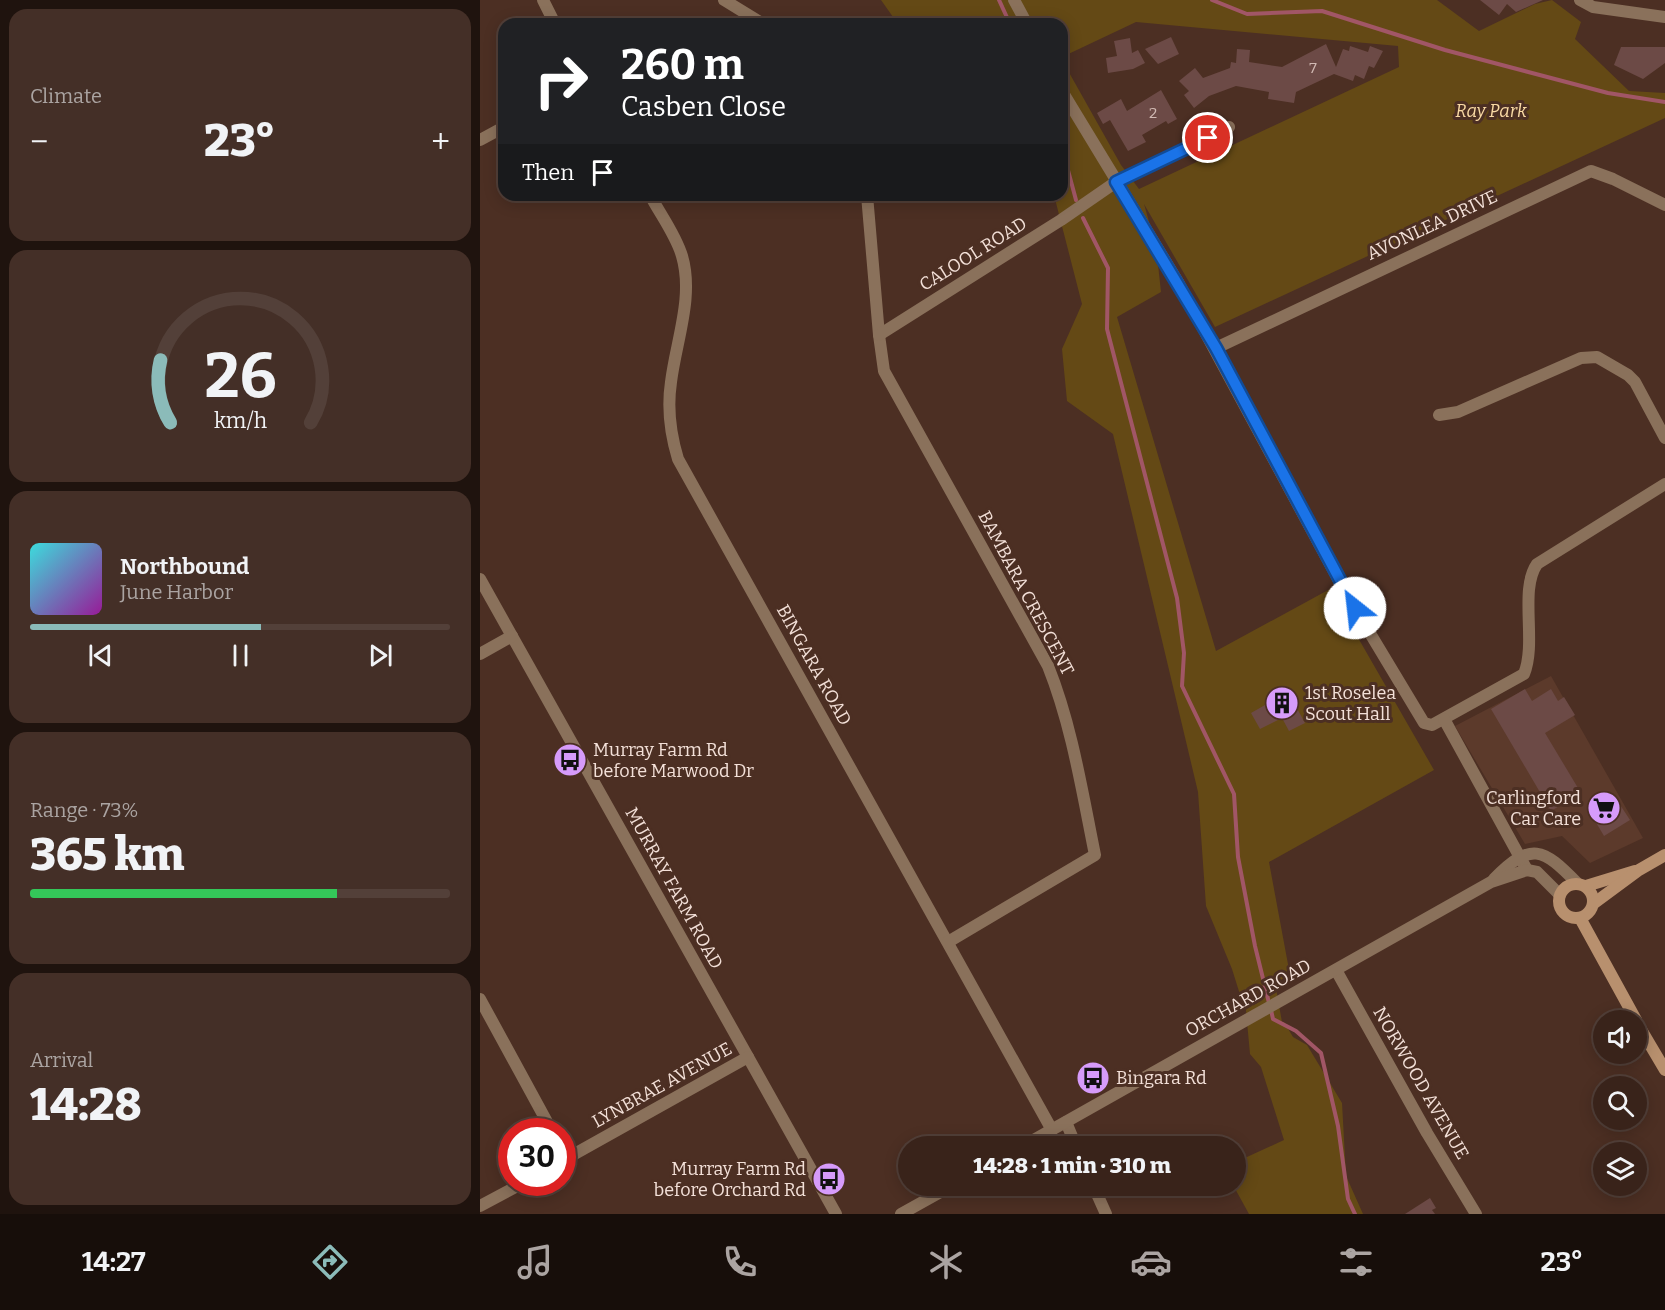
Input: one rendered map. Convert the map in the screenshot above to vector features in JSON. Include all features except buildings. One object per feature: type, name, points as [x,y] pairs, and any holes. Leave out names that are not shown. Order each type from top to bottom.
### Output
[{"type":"street","points":[[543,0],[552,18]]},
{"type":"street","points":[[724,0],[753,18]]},
{"type":"street","points":[[1014,0],[1023,18]]},
{"type":"street","points":[[1580,0],[1593,7],[1665,17]]},
{"type":"street","points":[[1068,101],[1216,348],[1344,590],[1424,723],[1432,725],[1524,674],[1529,662],[1530,581],[1537,564],[1665,484]]},
{"type":"street","name":"CALOOL ROAD","points":[[879,334],[1061,220],[1116,182],[1229,127]]},
{"type":"street","points":[[480,140],[498,130]]},
{"type":"street","name":"AVONLEA DRIVE","points":[[1216,348],[1591,171],[1613,179],[1665,205]]},
{"type":"street","name":"BINGARA ROAD","points":[[653,201],[682,255],[687,290],[670,384],[671,436],[678,459],[1052,1130]]},
{"type":"street","name":"BAMBARA CRESCENT","points":[[868,201],[884,371],[1048,666],[1058,691],[1073,750],[1095,855],[948,942]]},
{"type":"street","points":[[1438,415],[1458,412],[1581,358],[1593,357],[1632,378],[1665,438]]},
{"type":"street","name":"MURRAY FARM ROAD","points":[[480,579],[836,1214]]},
{"type":"street","points":[[480,654],[512,636]]},
{"type":"street","points":[[1444,719],[1527,870],[1537,872],[1560,895]]},
{"type":"street","points":[[1520,858],[1542,854],[1555,860],[1582,885],[1594,896],[1589,913],[1580,918],[1565,914],[1560,906],[1560,895],[1567,886],[1582,885],[1639,870]]},
{"type":"street","points":[[1593,904],[1639,870],[1665,855]]},
{"type":"street","name":"ORCHARD ROAD","points":[[1491,882],[1510,861],[1520,858]]},
{"type":"street","name":"ORCHARD ROAD","points":[[1041,1136],[1491,882],[1527,870]]},
{"type":"street","points":[[1580,918],[1630,1010]]},
{"type":"street","name":"NORWOOD AVENUE","points":[[1336,970],[1433,1143],[1476,1214]]},
{"type":"street","points":[[480,999],[545,1118]]},
{"type":"street","points":[[1647,1040],[1665,1070]]},
{"type":"street","name":"LYNBRAE AVENUE","points":[[576,1150],[748,1057]]},
{"type":"street","points":[[1066,1122],[1072,1136]]},
{"type":"street","points":[[480,1206],[499,1196]]},
{"type":"street","points":[[902,1214],[934,1196]]},
{"type":"street","points":[[1098,1196],[1106,1214]]},
{"type":"shaded area","points":[[1551,676],[1643,838],[1590,863],[1562,836],[1525,844],[1455,726]]},
{"type":"green space","name":"Ray Park","points":[[881,0],[1437,0],[1479,31],[1535,4],[1552,0],[1581,22],[1575,39],[1629,91],[1665,93],[1665,118],[1215,327],[1144,204],[1156,246],[1161,292],[1117,317],[1216,651],[1330,589],[1434,770],[1269,862],[1290,975],[1275,983],[1282,1022],[1293,1037],[1307,1045],[1342,1103],[1346,1176],[1363,1214],[1249,1214],[1239,1196],[1246,1196],[1246,1157],[1284,1140],[1261,1067],[1250,1054],[1245,1000],[1242,1001],[1232,969],[1206,906],[1198,792],[1113,434],[1067,401],[1062,349],[1082,304],[1056,201],[1068,201],[1068,71],[1121,165],[1139,189],[1399,67],[1398,46],[1136,22],[1068,54],[1068,18],[894,18]]},
{"type":"waterway","points":[[999,0],[1007,18]]},
{"type":"waterway","points":[[1212,0],[1247,14],[1322,11],[1445,50],[1608,93],[1665,102]]},
{"type":"waterway","points":[[1068,170],[1076,200]]},
{"type":"waterway","points":[[1083,218],[1108,268],[1107,329],[1177,598],[1184,653],[1182,686],[1234,794],[1238,857],[1255,946],[1269,1003]]},
{"type":"waterway","points":[[1271,1010],[1273,1019],[1296,1031],[1321,1053],[1338,1126],[1348,1199],[1355,1214]]},
{"type":"place","name":"1st Roselea Scout Hall","points":[[1282,703]]},
{"type":"place","name":"Murray Farm Rd before Marwood Dr","points":[[570,760]]},
{"type":"place","name":"Carlingford Car Care","points":[[1604,808]]},
{"type":"place","name":"Bingara Rd","points":[[1093,1078]]},
{"type":"place","name":"Murray Farm Rd before Orchard Rd","points":[[829,1179]]},
{"type":"route","points":[[1208,138],[1116,182],[1216,348],[1355,608]]}]
